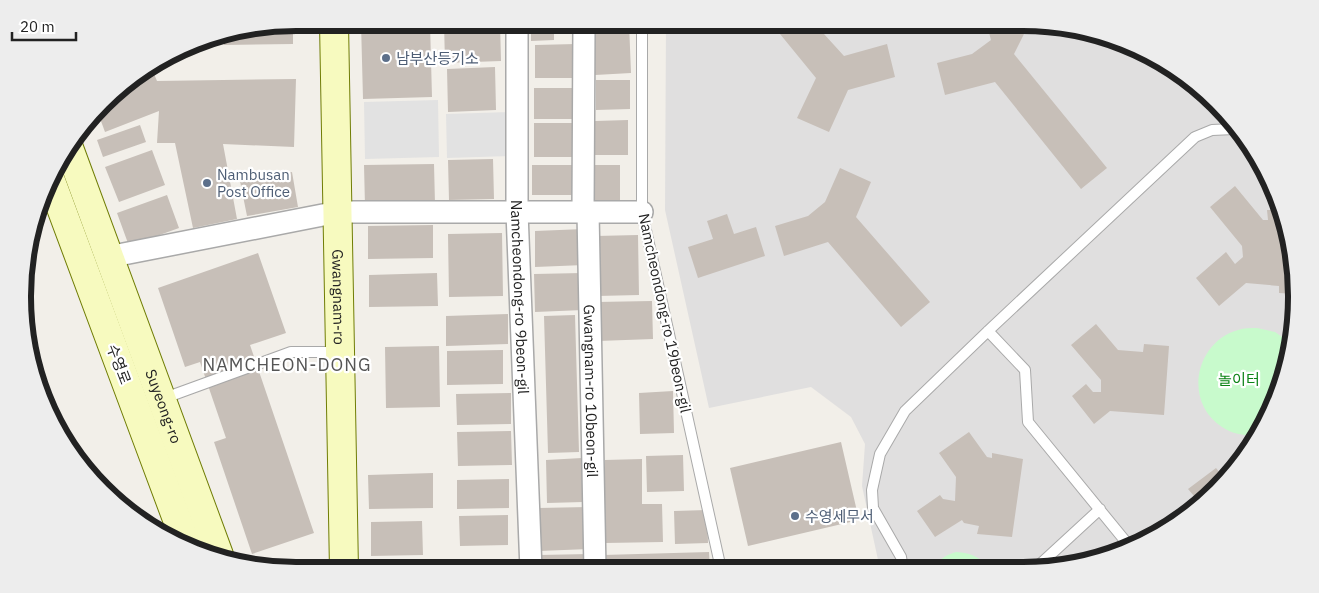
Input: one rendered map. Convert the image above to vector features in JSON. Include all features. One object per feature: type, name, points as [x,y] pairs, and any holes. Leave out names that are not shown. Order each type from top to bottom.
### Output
[{"type":"main road","name":"Gwangnam-ro","points":[[334,31],[344,562]]},
{"type":"main road","name":"Suyeong-ro","points":[[72,156],[217,550]]},
{"type":"main road","name":"수영로","points":[[54,189],[183,536]]},
{"type":"street","name":"Namcheondong-ro 9beon-gil","points":[[516,31],[517,212],[531,562]]},
{"type":"street","name":"Gwangnam-ro 10beon-gil","points":[[584,31],[586,212],[595,562]]},
{"type":"street","points":[[108,257],[338,212],[642,212]]},
{"type":"lane","name":"Namcheondong-ro 19beon-gil","points":[[642,31],[642,212],[719,562]]},
{"type":"lane","points":[[902,562],[901,557],[873,508],[872,490],[880,454],[904,411],[1194,138],[1212,130],[1228,129]]},
{"type":"lane","points":[[988,331],[1025,370],[1028,422],[1126,541]]},
{"type":"lane","points":[[161,399],[291,352],[341,352]]},
{"type":"lane","points":[[1044,561],[1100,509]]},
{"type":"shaded area","points":[[666,31],[1022,31],[1074,36],[1091,40],[1124,51],[1155,67],[1184,86],[1222,122],[1252,164],[1268,195],[1283,245],[1288,296],[1283,348],[1279,365],[1268,398],[1252,429],[1222,471],[1184,507],[1155,526],[1124,542],[1074,557],[1040,561],[878,562],[862,486],[865,444],[851,417],[811,387],[709,408],[665,210]]},
{"type":"shaded area","points":[[438,100],[439,157],[365,159],[364,102]]},
{"type":"shaded area","points":[[510,112],[512,156],[447,158],[446,114]]},
{"type":"green space","name":"놀이터","points":[[1245,328],[1257,328],[1275,332],[1284,338],[1274,382],[1268,398],[1248,436],[1234,433],[1222,427],[1210,416],[1202,403],[1199,388],[1199,374],[1204,359],[1212,347],[1223,337]]},
{"type":"green space","points":[[956,552],[966,553],[983,562],[938,562]]},
{"type":"building","points":[[293,31],[293,44],[224,45],[224,41],[245,36]]},
{"type":"building","points":[[361,31],[430,31],[432,97],[363,99]]},
{"type":"building","points":[[444,31],[500,31],[501,61],[445,63]]},
{"type":"building","points":[[531,31],[554,31],[554,40],[531,41]]},
{"type":"building","points":[[593,31],[629,31],[631,73],[595,75]]},
{"type":"building","points":[[778,31],[821,31],[844,56],[887,44],[895,77],[848,90],[829,132],[797,118],[816,78]]},
{"type":"building","points":[[989,31],[1025,31],[1014,54],[1107,168],[1081,189],[995,82],[945,95],[937,63],[972,54],[991,40]]},
{"type":"building","points":[[576,44],[577,78],[535,78],[535,45]]},
{"type":"building","points":[[495,67],[496,110],[448,112],[447,69]]},
{"type":"building","name":"Nambusan Post Office","points":[[154,73],[157,81],[296,79],[294,147],[223,144],[237,219],[193,228],[175,143],[157,143],[159,111],[105,132],[100,119],[122,97]]},
{"type":"building","points":[[596,80],[630,80],[630,109],[596,110]]},
{"type":"building","points":[[534,88],[576,88],[576,119],[534,119]]},
{"type":"building","points":[[628,120],[628,155],[595,155],[595,121]]},
{"type":"building","points":[[534,123],[578,123],[578,157],[534,157]]},
{"type":"building","points":[[140,125],[146,142],[103,157],[97,140]]},
{"type":"building","points":[[152,150],[165,185],[119,202],[105,167]]},
{"type":"building","points":[[493,159],[494,199],[449,200],[448,160]]},
{"type":"building","points":[[434,164],[435,204],[365,206],[364,165]]},
{"type":"building","points":[[532,165],[572,165],[572,195],[532,195]]},
{"type":"building","points":[[593,165],[620,165],[620,201],[593,201]]},
{"type":"building","points":[[840,168],[871,182],[856,217],[930,302],[901,327],[828,242],[784,256],[775,226],[808,216],[825,202]]},
{"type":"building","points":[[292,172],[298,207],[247,216],[240,181]]},
{"type":"building","points":[[1235,186],[1263,220],[1268,220],[1267,210],[1274,210],[1283,245],[1288,294],[1279,293],[1279,286],[1246,283],[1219,306],[1196,278],[1226,252],[1235,264],[1243,257],[1242,246],[1210,207]]},
{"type":"building","points":[[167,195],[179,228],[129,246],[117,213]]},
{"type":"building","points":[[727,214],[734,234],[756,227],[765,256],[698,278],[688,247],[713,239],[707,221]]},
{"type":"building","points":[[433,225],[433,258],[368,259],[368,226]]},
{"type":"building","points":[[584,229],[584,265],[535,267],[535,231]]},
{"type":"building","points":[[502,233],[503,296],[449,297],[448,234]]},
{"type":"building","points":[[638,235],[639,295],[597,296],[596,236]]},
{"type":"building","points":[[258,253],[286,333],[250,345],[314,533],[252,554],[214,442],[226,438],[200,362],[185,367],[158,288]]},
{"type":"building","points":[[437,273],[438,306],[369,307],[369,275]]},
{"type":"building","points":[[582,273],[583,310],[535,312],[534,274]]},
{"type":"building","points":[[652,301],[653,339],[598,341],[597,302]]},
{"type":"building","points":[[508,314],[508,344],[446,346],[446,316]]},
{"type":"building","points":[[575,315],[579,452],[548,453],[544,316]]},
{"type":"building","points":[[1096,324],[1118,350],[1143,352],[1144,344],[1169,346],[1164,415],[1110,411],[1094,424],[1072,396],[1086,384],[1093,392],[1101,392],[1101,380],[1071,345]]},
{"type":"building","points":[[439,346],[440,407],[386,408],[385,347]]},
{"type":"building","points":[[503,350],[503,384],[447,385],[447,351]]},
{"type":"building","points":[[673,391],[674,433],[640,434],[639,393]]},
{"type":"building","points":[[511,393],[511,424],[457,425],[456,394]]},
{"type":"building","points":[[511,431],[512,465],[458,466],[457,432]]},
{"type":"building","points":[[969,432],[987,457],[992,458],[992,453],[1023,459],[1012,537],[977,534],[979,526],[964,523],[962,520],[935,537],[917,511],[940,495],[943,499],[955,501],[956,477],[939,453]]},
{"type":"building","points":[[841,442],[859,520],[748,546],[730,468]]},
{"type":"building","points":[[683,455],[684,491],[647,492],[646,456]]},
{"type":"building","points":[[582,458],[583,502],[547,503],[546,460]]},
{"type":"building","points":[[642,459],[642,504],[662,504],[663,542],[605,543],[605,460]]},
{"type":"building","points":[[1216,468],[1220,473],[1195,497],[1188,489]]},
{"type":"building","points":[[433,473],[433,508],[369,509],[368,475]]},
{"type":"building","points":[[509,479],[509,508],[457,509],[457,480]]},
{"type":"building","points":[[588,507],[589,549],[539,551],[538,508]]},
{"type":"building","points":[[707,510],[708,543],[675,544],[674,511]]},
{"type":"building","points":[[508,515],[508,545],[460,546],[459,516]]},
{"type":"building","points":[[422,521],[423,555],[371,556],[371,522]]},
{"type":"building","points":[[709,552],[710,562],[603,562],[603,555]]},
{"type":"building","points":[[589,554],[589,562],[540,562],[540,555]]},
{"type":"building","points":[[443,559],[443,562],[416,562],[416,560]]},
{"type":"building","points":[[369,560],[389,560],[389,562],[369,562]]},
{"type":"building","points":[[391,560],[412,560],[412,562],[391,562]]},
{"type":"place","name":"남부산등기소","points":[[386,58]]},
{"type":"place","name":"Nambusan Post Office","points":[[207,183]]},
{"type":"place","name":"수영세무서","points":[[795,516]]},
{"type":"district","name":"NAMCHEON-DONG","points":[[287,364]]}]
